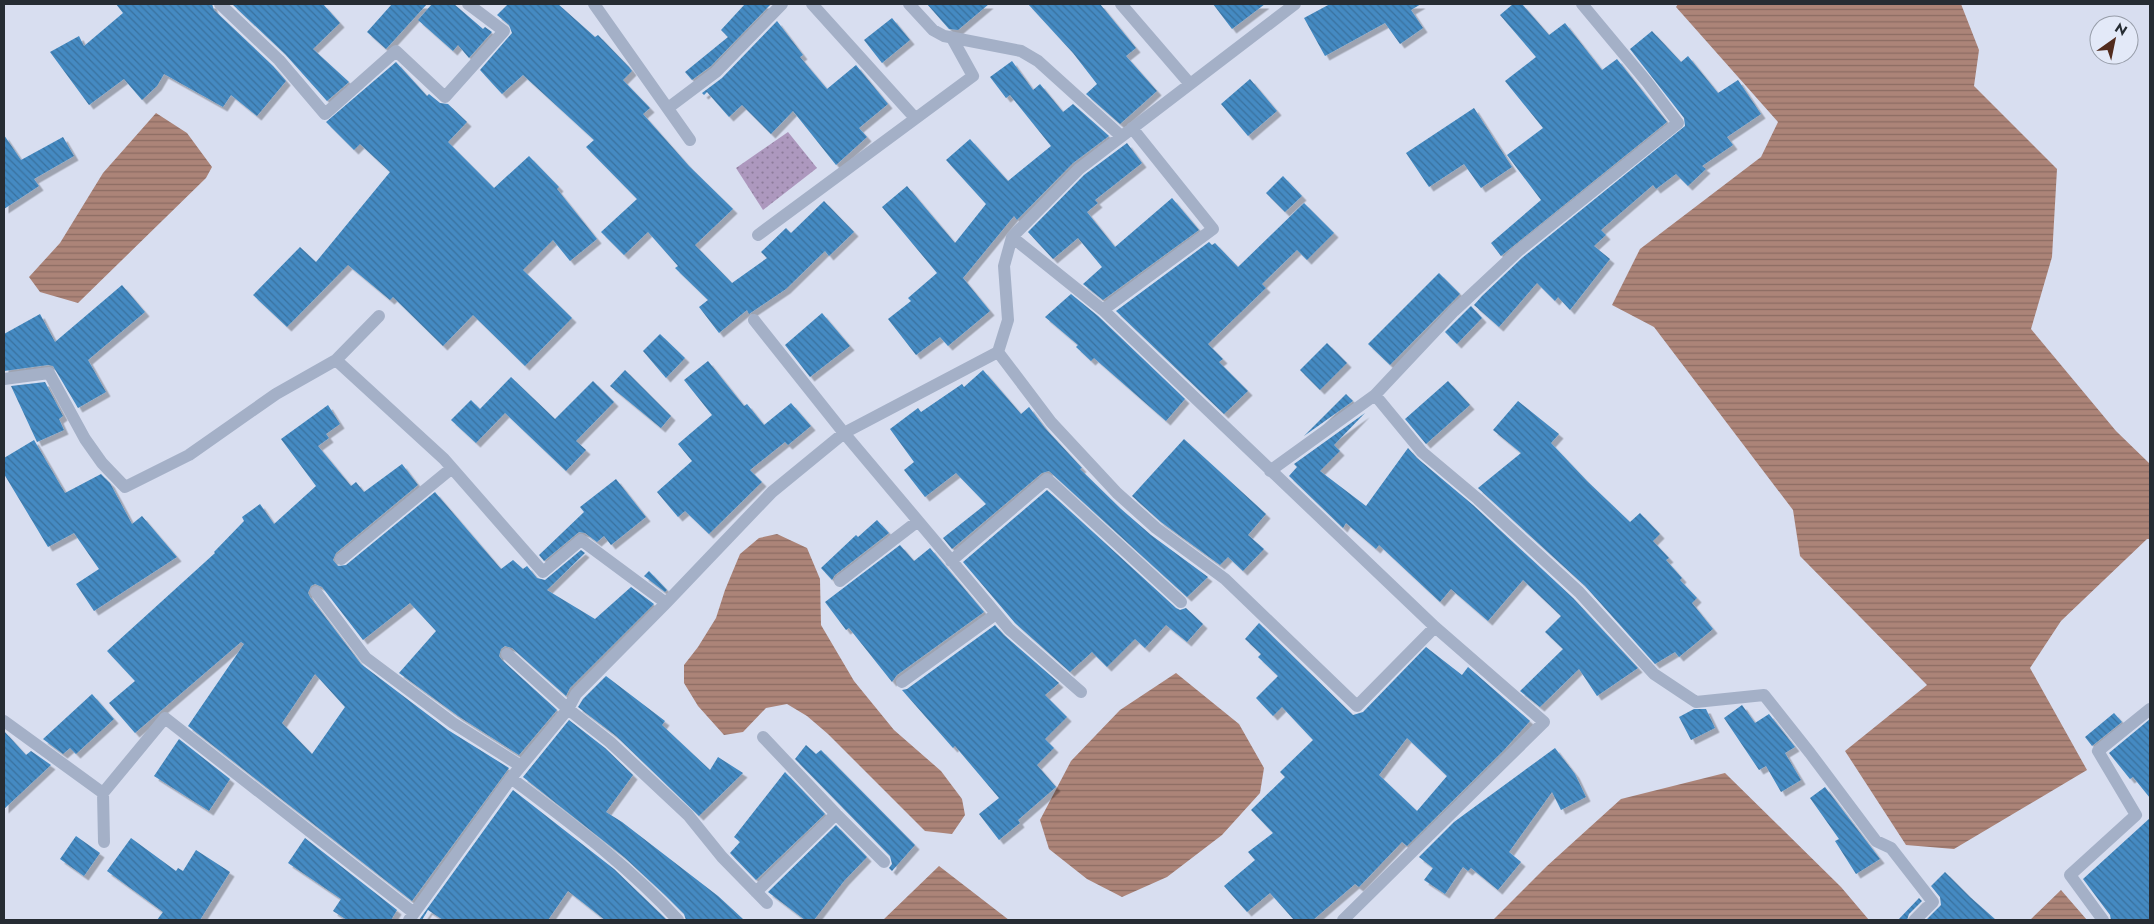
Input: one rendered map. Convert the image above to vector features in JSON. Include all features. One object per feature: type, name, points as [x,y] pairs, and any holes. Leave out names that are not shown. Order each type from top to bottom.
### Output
[{"type":"street","points":[[220,4],[278,60],[325,114],[396,51],[445,98],[504,31],[468,4]]},
{"type":"street","points":[[594,4],[690,140]]},
{"type":"street","points":[[668,108],[716,72],[782,4]]},
{"type":"street","points":[[812,4],[915,118]]},
{"type":"street","points":[[909,4],[932,30],[952,38],[1021,51],[1038,61],[1122,136]]},
{"type":"street","points":[[1121,4],[1190,84]]},
{"type":"street","points":[[104,842],[103,794],[165,718],[411,917],[511,778],[568,709],[576,694],[772,492],[844,433],[998,352],[1008,320],[1004,266],[1012,237],[1080,168],[1295,4]]},
{"type":"street","points":[[1270,471],[1374,395],[1454,311],[1517,252],[1678,123],[1647,82],[1582,4]]},
{"type":"street","points":[[758,235],[973,76],[952,38]]},
{"type":"street","points":[[1102,310],[1212,229],[1132,128]]},
{"type":"street","points":[[1012,237],[1102,310],[1435,628],[1544,722],[1343,920]]},
{"type":"street","points":[[4,379],[49,373],[85,439],[102,463],[125,486],[189,455],[276,394],[336,360],[379,316]]},
{"type":"street","points":[[754,320],[844,433],[1009,629],[1081,692]]},
{"type":"street","points":[[998,352],[1052,422],[1117,493],[1156,528],[1224,579],[1357,706],[1435,628]]},
{"type":"street","points":[[336,360],[452,468],[543,572],[580,540],[666,603]]},
{"type":"street","points":[[1374,395],[1422,452],[1478,499],[1579,592],[1654,674],[1696,702],[1764,695],[1876,841],[1891,848],[1932,902],[1915,920]]},
{"type":"street","points":[[341,559],[452,468]]},
{"type":"street","points":[[951,561],[1047,479],[1181,602]]},
{"type":"street","points":[[840,581],[918,521]]},
{"type":"street","points":[[316,592],[366,658],[453,723],[521,766]]},
{"type":"street","points":[[902,682],[996,614]]},
{"type":"street","points":[[507,654],[568,709],[610,742],[688,815],[722,857],[767,903]]},
{"type":"street","points":[[2103,920],[2070,875],[2136,815],[2098,751],[2150,709]]},
{"type":"street","points":[[4,721],[103,794]]},
{"type":"street","points":[[763,737],[884,862]]},
{"type":"street","points":[[511,778],[580,831],[655,895],[678,920]]},
{"type":"street","points":[[756,892],[836,814]]},
{"type":"shaded area","points":[[1678,4],[1961,4],[1979,50],[1974,86],[2057,169],[2052,257],[2031,329],[2116,431],[2150,464],[2150,539],[2147,539],[2061,621],[2030,668],[2087,770],[1954,849],[1906,845],[1845,751],[1927,685],[1800,556],[1793,510],[1654,327],[1612,305],[1640,249],[1761,157],[1778,122],[1676,7]]},
{"type":"shaded area","points":[[156,113],[187,133],[212,167],[206,178],[78,303],[40,292],[29,277],[60,243],[103,173]]},
{"type":"shaded area","points":[[788,132],[817,168],[763,210],[736,168]]},
{"type":"shaded area","points":[[777,534],[807,548],[820,579],[821,625],[854,681],[894,730],[941,771],[962,799],[965,815],[952,834],[925,831],[828,734],[807,716],[787,704],[766,708],[743,732],[724,735],[698,706],[684,683],[684,665],[716,618],[740,554],[759,538]]},
{"type":"shaded area","points":[[1176,673],[1239,724],[1264,768],[1260,793],[1222,835],[1167,877],[1122,897],[1087,879],[1049,849],[1040,820],[1071,761],[1120,710]]},
{"type":"shaded area","points":[[1725,773],[1841,887],[1869,920],[1493,920],[1547,866],[1621,799]]},
{"type":"shaded area","points":[[939,866],[1009,920],[883,920]]},
{"type":"shaded area","points":[[2061,890],[2087,920],[2030,920]]},
{"type":"building","points":[[116,4],[212,4],[214,10],[273,66],[286,81],[257,116],[231,95],[223,107],[164,74],[157,86],[142,100],[124,79],[89,105],[50,52],[79,36],[84,46],[123,13]]},
{"type":"building","points":[[232,4],[323,4],[340,23],[313,49],[349,82],[327,101],[285,54]]},
{"type":"building","points":[[392,4],[427,4],[386,49],[367,32]]},
{"type":"building","points":[[432,4],[454,4],[483,29],[485,27],[492,32],[469,58],[458,45],[453,51],[418,20]]},
{"type":"building","points":[[508,4],[558,4],[595,37],[598,35],[629,67],[632,71],[623,80],[650,108],[643,114],[689,166],[733,209],[695,245],[732,283],[767,258],[761,252],[786,228],[791,233],[824,201],[854,232],[829,256],[825,251],[786,289],[749,314],[747,310],[719,333],[699,307],[708,300],[675,268],[678,266],[648,232],[624,255],[601,232],[637,199],[586,147],[594,140],[523,75],[502,94],[480,70],[512,33],[509,25],[497,15]]},
{"type":"building","points":[[745,4],[771,4],[711,66],[692,80],[685,72],[728,37],[721,30]]},
{"type":"building","points":[[927,4],[989,4],[958,30],[949,29]]},
{"type":"building","points":[[1028,4],[1100,4],[1136,48],[1126,56],[1157,91],[1120,124],[1086,94],[1097,84],[1073,53]]},
{"type":"building","points":[[1213,4],[1265,4],[1232,29]]},
{"type":"building","points":[[1330,4],[1421,4],[1411,10],[1423,28],[1400,44],[1385,23],[1325,56],[1304,18]]},
{"type":"building","points":[[1513,4],[1522,4],[1549,35],[1565,23],[1602,70],[1617,59],[1667,122],[1501,256],[1491,243],[1541,200],[1507,155],[1543,128],[1505,81],[1536,57],[1500,15]]},
{"type":"building","points":[[892,18],[910,40],[882,63],[864,40]]},
{"type":"building","points":[[777,21],[803,55],[800,57],[827,89],[856,65],[888,104],[859,128],[867,137],[836,165],[793,111],[771,134],[742,105],[729,117],[707,92],[704,95],[702,93],[722,78]]},
{"type":"building","points":[[1652,31],[1681,62],[1688,56],[1718,93],[1738,80],[1761,114],[1727,137],[1733,145],[1702,166],[1706,169],[1688,186],[1676,174],[1656,189],[1653,185],[1601,230],[1606,235],[1594,246],[1610,259],[1570,310],[1558,297],[1555,301],[1537,283],[1499,327],[1474,305],[1482,296],[1522,258],[1685,126],[1684,118],[1630,49]]},
{"type":"building","points":[[1012,61],[1033,90],[1040,84],[1063,112],[1073,104],[1109,136],[1073,163],[1017,220],[1014,216],[963,278],[990,311],[948,346],[940,337],[916,355],[888,319],[911,301],[908,298],[937,273],[882,207],[907,186],[955,243],[986,204],[946,160],[970,139],[1008,181],[1051,146],[1010,95],[1006,98],[990,77]]},
{"type":"building","points":[[396,62],[427,96],[429,94],[440,103],[448,104],[467,122],[448,142],[494,188],[529,156],[559,187],[557,189],[597,239],[570,261],[553,240],[523,270],[572,318],[525,366],[473,315],[443,346],[393,297],[390,300],[348,265],[287,327],[253,295],[300,247],[316,262],[390,172],[360,144],[354,150],[326,122]]},
{"type":"building","points":[[1250,79],[1277,111],[1248,136],[1221,104]]},
{"type":"building","points":[[1474,108],[1512,167],[1481,188],[1464,164],[1429,187],[1406,153]]},
{"type":"building","points":[[4,135],[21,160],[63,137],[74,156],[34,179],[39,186],[4,209]]},
{"type":"building","points":[[1127,143],[1142,163],[1095,200],[1098,203],[1087,212],[1115,247],[1172,198],[1199,230],[1103,300],[1083,284],[1102,267],[1078,238],[1053,259],[1028,232],[1084,175]]},
{"type":"building","points":[[1283,176],[1302,196],[1285,212],[1266,193]]},
{"type":"building","points":[[1304,203],[1334,233],[1307,260],[1297,250],[1262,284],[1266,288],[1208,344],[1223,359],[1219,362],[1248,391],[1224,414],[1116,311],[1209,242],[1212,245],[1215,243],[1238,267]]},
{"type":"building","points":[[1439,273],[1460,294],[1390,365],[1368,344]]},
{"type":"building","points":[[122,285],[145,312],[88,360],[106,392],[78,408],[53,366],[48,365],[4,371],[4,334],[40,314],[55,342]]},
{"type":"building","points":[[1071,294],[1098,316],[1185,399],[1166,421],[1094,358],[1091,361],[1076,347],[1078,345],[1045,317]]},
{"type":"building","points":[[1471,306],[1482,318],[1457,344],[1445,332]]},
{"type":"building","points":[[822,313],[850,346],[810,377],[785,345]]},
{"type":"building","points":[[660,334],[685,358],[666,378],[643,351]]},
{"type":"building","points":[[1327,343],[1347,363],[1320,390],[1300,370]]},
{"type":"building","points":[[708,361],[744,406],[747,404],[764,425],[791,403],[811,426],[788,445],[785,442],[750,470],[762,482],[709,534],[685,511],[678,517],[657,492],[692,461],[678,444],[712,415],[684,380]]},
{"type":"building","points":[[625,370],[671,416],[661,428],[610,386]]},
{"type":"building","points":[[983,370],[1021,414],[1029,407],[1045,428],[1082,468],[1080,469],[1121,509],[1151,535],[1208,577],[1187,597],[1049,471],[1042,473],[952,549],[943,538],[986,504],[956,473],[925,497],[904,470],[914,462],[890,429],[918,408],[921,412],[962,384],[964,387]]},
{"type":"building","points":[[511,377],[555,419],[593,381],[614,402],[576,441],[586,450],[566,471],[505,413],[476,443],[451,420],[471,400],[480,409]]},
{"type":"building","points":[[1448,381],[1470,405],[1426,444],[1405,419]]},
{"type":"building","points":[[45,382],[63,416],[59,419],[64,430],[37,442],[11,386]]},
{"type":"building","points":[[1346,394],[1353,401],[1304,436]]},
{"type":"building","points":[[1518,401],[1559,434],[1551,443],[1630,522],[1640,513],[1660,534],[1653,541],[1669,558],[1666,560],[1682,578],[1680,580],[1697,598],[1692,603],[1713,629],[1679,657],[1675,652],[1655,664],[1585,586],[1478,488],[1521,453],[1493,430]]},
{"type":"building","points":[[328,405],[340,424],[326,434],[329,438],[318,446],[351,486],[356,482],[364,492],[402,464],[418,485],[336,553],[333,560],[338,566],[346,565],[435,492],[501,569],[513,560],[523,569],[527,566],[537,578],[545,580],[581,550],[585,553],[547,590],[595,619],[631,587],[654,604],[570,688],[566,696],[512,648],[505,646],[501,649],[499,656],[502,660],[557,710],[519,755],[458,716],[399,673],[436,631],[410,603],[363,640],[322,587],[315,584],[311,586],[308,593],[310,597],[361,664],[448,730],[509,768],[412,901],[188,726],[244,644],[241,642],[135,733],[109,703],[135,681],[107,651],[215,553],[244,521],[242,517],[260,504],[274,524],[316,486],[281,439]],"holes":[[[315,674],[345,707],[312,754],[282,723]]]},
{"type":"building","points":[[1365,413],[1334,445],[1340,451],[1320,471],[1366,506],[1408,448],[1417,458],[1473,505],[1573,598],[1638,668],[1597,696],[1579,669],[1540,707],[1520,691],[1563,649],[1545,632],[1561,616],[1523,580],[1488,621],[1451,589],[1440,602],[1379,545],[1376,549],[1346,523],[1343,528],[1289,476],[1297,467],[1294,464]]},
{"type":"building","points":[[1184,439],[1266,514],[1248,535],[1264,549],[1243,571],[1228,557],[1220,565],[1161,522],[1132,496]]},
{"type":"building","points":[[34,440],[65,493],[101,474],[110,483],[132,524],[142,516],[177,557],[94,611],[76,584],[99,569],[74,533],[48,547],[4,474],[4,458]]},
{"type":"building","points":[[616,479],[646,517],[611,545],[604,536],[597,542],[585,533],[579,532],[544,561],[539,555],[584,512],[580,507]]},
{"type":"building","points":[[1047,490],[1176,608],[1180,610],[1186,608],[1203,624],[1187,642],[1166,625],[1145,648],[1135,639],[1107,667],[1092,652],[1070,672],[1015,623],[963,562]]},
{"type":"building","points":[[877,520],[889,533],[835,575],[832,580],[821,568],[856,535],[858,537]]},
{"type":"building","points":[[900,545],[914,561],[930,548],[984,612],[897,675],[892,682],[849,628],[846,630],[825,602]]},
{"type":"building","points":[[649,571],[667,590],[665,592],[644,576]]},
{"type":"building","points":[[1259,623],[1353,715],[1363,712],[1426,647],[1462,675],[1468,667],[1530,721],[1504,750],[1407,846],[1402,842],[1359,887],[1355,884],[1313,920],[1294,920],[1270,893],[1247,912],[1224,886],[1255,860],[1248,852],[1273,833],[1251,810],[1285,777],[1280,772],[1313,740],[1282,707],[1273,716],[1256,698],[1278,676],[1258,657],[1261,654],[1245,639]],"holes":[[[1407,738],[1447,776],[1417,811],[1379,775]]]},
{"type":"building","points":[[995,625],[1059,683],[1045,695],[1067,717],[1045,739],[1054,748],[1037,765],[1056,787],[1018,820],[1020,823],[999,840],[979,814],[999,798],[955,746],[953,748],[902,690],[907,689]]},
{"type":"building","points":[[606,676],[665,721],[662,725],[710,770],[718,757],[743,773],[699,816],[616,736],[578,707],[583,699]]},
{"type":"building","points":[[92,694],[114,719],[76,754],[70,748],[63,754],[43,739]]},
{"type":"building","points":[[1742,705],[1755,723],[1769,714],[1795,747],[1785,753],[1801,780],[1781,792],[1766,766],[1759,770],[1724,718]]},
{"type":"building","points":[[1694,709],[1706,709],[1715,728],[1691,740],[1679,717]]},
{"type":"building","points":[[2114,713],[2122,722],[2092,746],[2085,737]]},
{"type":"building","points":[[2150,719],[2150,798],[2133,777],[2130,779],[2109,753]]},
{"type":"building","points":[[569,720],[605,748],[633,775],[606,812],[622,822],[718,896],[744,920],[686,920],[684,914],[624,857],[523,777]]},
{"type":"building","points":[[4,731],[26,755],[31,751],[51,765],[4,809]]},
{"type":"building","points":[[179,739],[230,779],[209,811],[154,776]]},
{"type":"building","points":[[806,745],[816,754],[821,750],[915,845],[892,871],[889,868],[892,864],[890,856],[795,759]]},
{"type":"building","points":[[1555,748],[1575,774],[1586,797],[1561,810],[1552,792],[1509,852],[1521,862],[1498,890],[1471,868],[1468,871],[1463,867],[1445,894],[1424,880],[1433,868],[1419,857],[1454,822]]},
{"type":"building","points":[[785,772],[825,814],[756,880],[730,853],[740,842],[734,837]]},
{"type":"building","points":[[1825,787],[1880,859],[1856,874],[1835,841],[1839,839],[1810,798]]},
{"type":"building","points":[[513,790],[614,869],[667,920],[605,920],[568,891],[548,920],[443,920],[428,910],[422,920],[419,920]]},
{"type":"building","points":[[2150,818],[2150,920],[2111,920],[2110,915],[2083,879]]},
{"type":"building","points":[[836,825],[867,857],[844,881],[814,920],[805,920],[768,892]]},
{"type":"building","points":[[76,836],[100,853],[84,876],[60,859]]},
{"type":"building","points":[[131,838],[176,871],[178,868],[183,871],[196,850],[230,872],[200,920],[157,920],[163,912],[107,871]]},
{"type":"building","points":[[305,838],[397,910],[391,920],[347,920],[333,911],[341,899],[288,863]]},
{"type":"building","points":[[1945,872],[1996,920],[1926,920],[1941,905],[1940,897],[1931,886]]},
{"type":"building","points":[[1919,898],[1922,901],[1909,914],[1907,920],[1898,920]]}]
